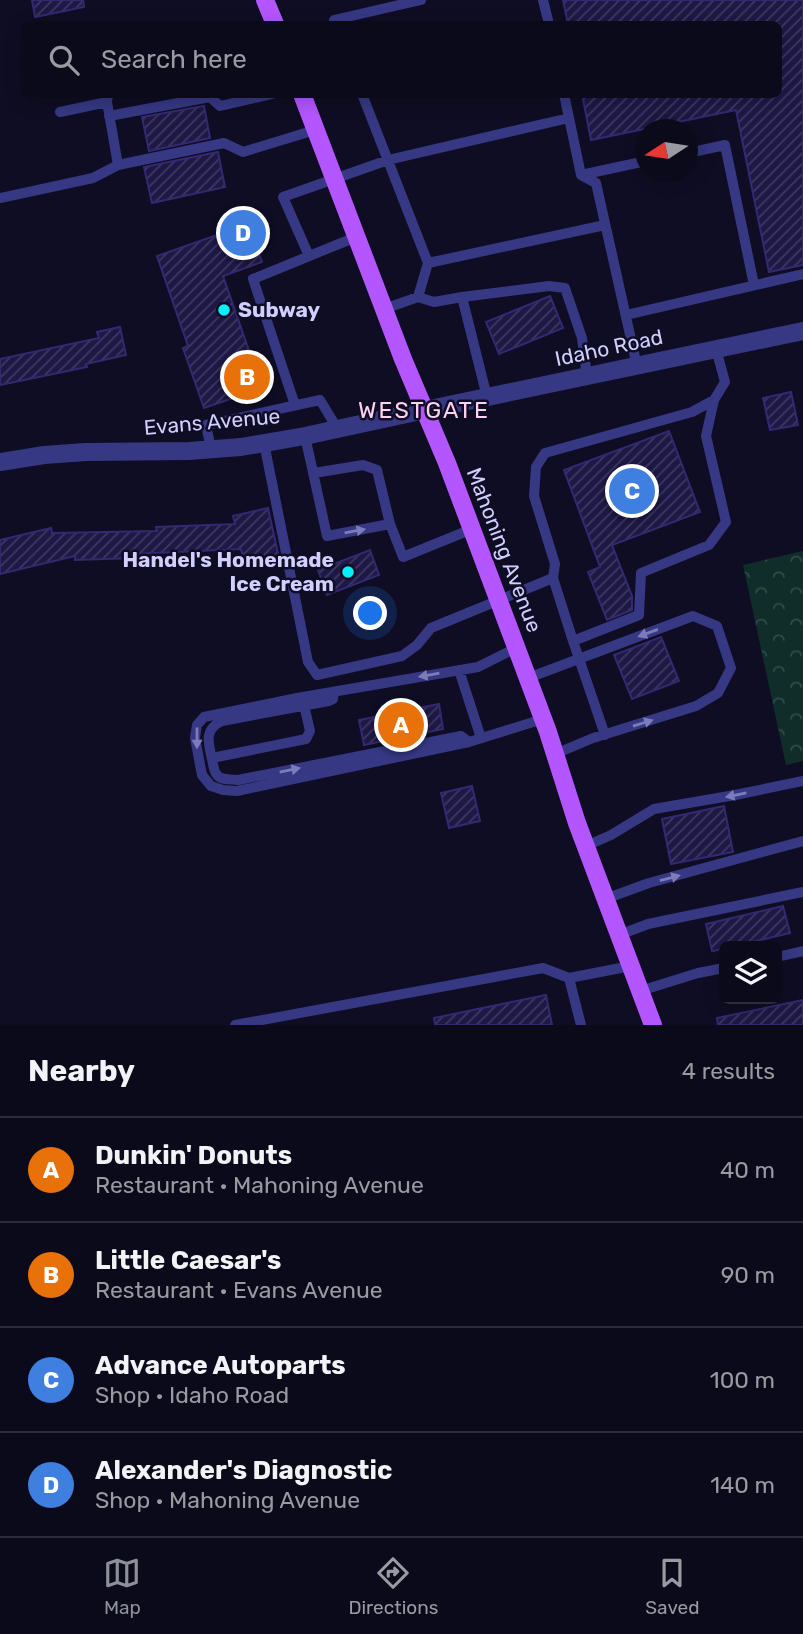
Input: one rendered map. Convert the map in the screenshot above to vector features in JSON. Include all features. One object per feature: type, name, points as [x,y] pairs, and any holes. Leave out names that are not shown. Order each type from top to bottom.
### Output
[{"type":"main road","points":[[265,0],[269,21]]},
{"type":"main road","name":"Mahoning Avenue","points":[[304,98],[544,719],[586,846],[653,1025]]},
{"type":"street","name":"Idaho Road","points":[[425,410],[803,331]]},
{"type":"street","name":"Evans Avenue","points":[[0,462],[44,454],[189,451],[264,443],[425,410]]},
{"type":"lane","points":[[334,21],[421,0]]},
{"type":"lane","points":[[543,0],[547,21]]},
{"type":"lane","points":[[60,112],[107,98],[118,165]]},
{"type":"lane","points":[[109,116],[205,98]]},
{"type":"lane","points":[[211,98],[220,106],[255,98]]},
{"type":"lane","points":[[364,98],[428,263],[418,297]]},
{"type":"lane","points":[[565,98],[581,174],[596,183],[637,366]]},
{"type":"lane","points":[[309,256],[282,197],[388,160],[569,118]]},
{"type":"lane","points":[[0,198],[93,178],[118,165],[224,142],[243,152],[316,130]]},
{"type":"lane","points":[[698,151],[725,145],[754,285]]},
{"type":"lane","points":[[581,174],[635,163]]},
{"type":"lane","points":[[428,263],[606,225]]},
{"type":"lane","points":[[295,405],[253,279],[356,237]]},
{"type":"lane","points":[[626,315],[803,274]]},
{"type":"lane","points":[[384,309],[418,297],[434,302],[549,286],[565,288],[582,338],[587,376]]},
{"type":"lane","points":[[461,297],[487,397]]},
{"type":"lane","points":[[573,641],[639,615],[641,573],[709,545],[726,522],[706,436],[714,400],[725,382],[716,349]]},
{"type":"lane","points":[[211,449],[206,425],[320,400],[337,428]]},
{"type":"lane","points":[[605,735],[553,579],[555,564],[534,496],[536,467],[545,453],[692,412],[714,400]]},
{"type":"lane","points":[[305,436],[327,536],[390,524]]},
{"type":"lane","points":[[264,443],[308,662],[317,675],[402,656],[417,645],[431,628],[553,579]]},
{"type":"lane","points":[[314,473],[363,465],[377,470],[390,524],[403,557],[472,528]]},
{"type":"lane","points":[[528,678],[693,616],[717,626],[731,668],[718,693],[696,706],[555,754]]},
{"type":"lane","points":[[516,648],[478,667],[204,717],[197,725],[195,738],[202,775],[211,786],[237,792],[470,742],[544,719]]},
{"type":"lane","points":[[459,670],[481,738]]},
{"type":"lane","points":[[334,692],[333,699],[329,701],[213,725],[209,732],[209,746],[216,775],[222,779],[239,780],[445,738],[461,736],[470,742]]},
{"type":"lane","points":[[212,758],[306,738],[310,731],[304,705]]},
{"type":"lane","points":[[586,846],[611,835],[654,809],[803,781]]},
{"type":"lane","points":[[605,899],[649,883],[803,841]]},
{"type":"lane","points":[[619,935],[648,925],[803,892]]},
{"type":"lane","points":[[782,956],[803,951]]},
{"type":"lane","points":[[235,1025],[265,1022],[543,968],[569,978],[631,966]]},
{"type":"lane","points":[[640,991],[719,969]]},
{"type":"lane","points":[[569,978],[581,1025]]},
{"type":"green space","points":[[803,551],[803,761],[786,765],[743,565]]},
{"type":"building","points":[[32,0],[83,0],[84,7],[35,17]]},
{"type":"building","points":[[563,0],[803,0],[803,265],[769,272],[736,110],[692,119],[635,119],[635,131],[591,140],[583,98],[782,98],[782,21],[567,21]]},
{"type":"building","points":[[204,106],[210,138],[149,151],[142,117]]},
{"type":"building","points":[[218,152],[225,187],[152,203],[144,167]]},
{"type":"building","points":[[248,224],[262,262],[223,276],[262,388],[204,408],[183,348],[188,346],[157,256]]},
{"type":"building","points":[[550,296],[563,328],[499,354],[486,322]]},
{"type":"building","points":[[120,327],[126,355],[86,364],[87,367],[0,385],[0,359],[99,338],[97,332]]},
{"type":"building","points":[[791,392],[798,425],[770,430],[763,398]]},
{"type":"building","points":[[669,431],[700,512],[612,545],[632,596],[632,610],[607,620],[588,572],[600,567],[564,470]]},
{"type":"building","points":[[268,508],[279,558],[245,566],[241,549],[134,554],[134,558],[75,560],[75,556],[0,574],[0,540],[51,528],[52,533],[157,531],[156,527],[235,524],[233,516]]},
{"type":"building","name":"Handel's Homemade Ice Cream","points":[[370,550],[379,575],[327,595],[318,570]]},
{"type":"building","points":[[661,637],[679,681],[632,699],[614,655]]},
{"type":"building","points":[[439,704],[443,729],[364,745],[359,720]]},
{"type":"building","points":[[472,786],[480,821],[449,828],[441,793]]},
{"type":"building","points":[[724,806],[733,852],[671,864],[662,819]]},
{"type":"building","points":[[783,906],[790,933],[756,941],[719,941],[719,950],[712,951],[706,924]]},
{"type":"building","points":[[546,995],[552,1025],[435,1025],[434,1018]]},
{"type":"building","points":[[803,1000],[803,1025],[718,1025],[717,1018]]},
{"type":"place","name":"Alexander's Diagnostic","points":[[243,233]]},
{"type":"place","name":"Subway","points":[[224,310]]},
{"type":"place","name":"Little Caesar's","points":[[247,377]]},
{"type":"place","name":"Advance Autoparts","points":[[632,491]]},
{"type":"place","name":"Handel's Homemade Ice Cream","points":[[348,572]]},
{"type":"place","name":"Dunkin' Donuts","points":[[401,725]]},
{"type":"district","name":"WESTGATE","points":[[424,410]]}]
